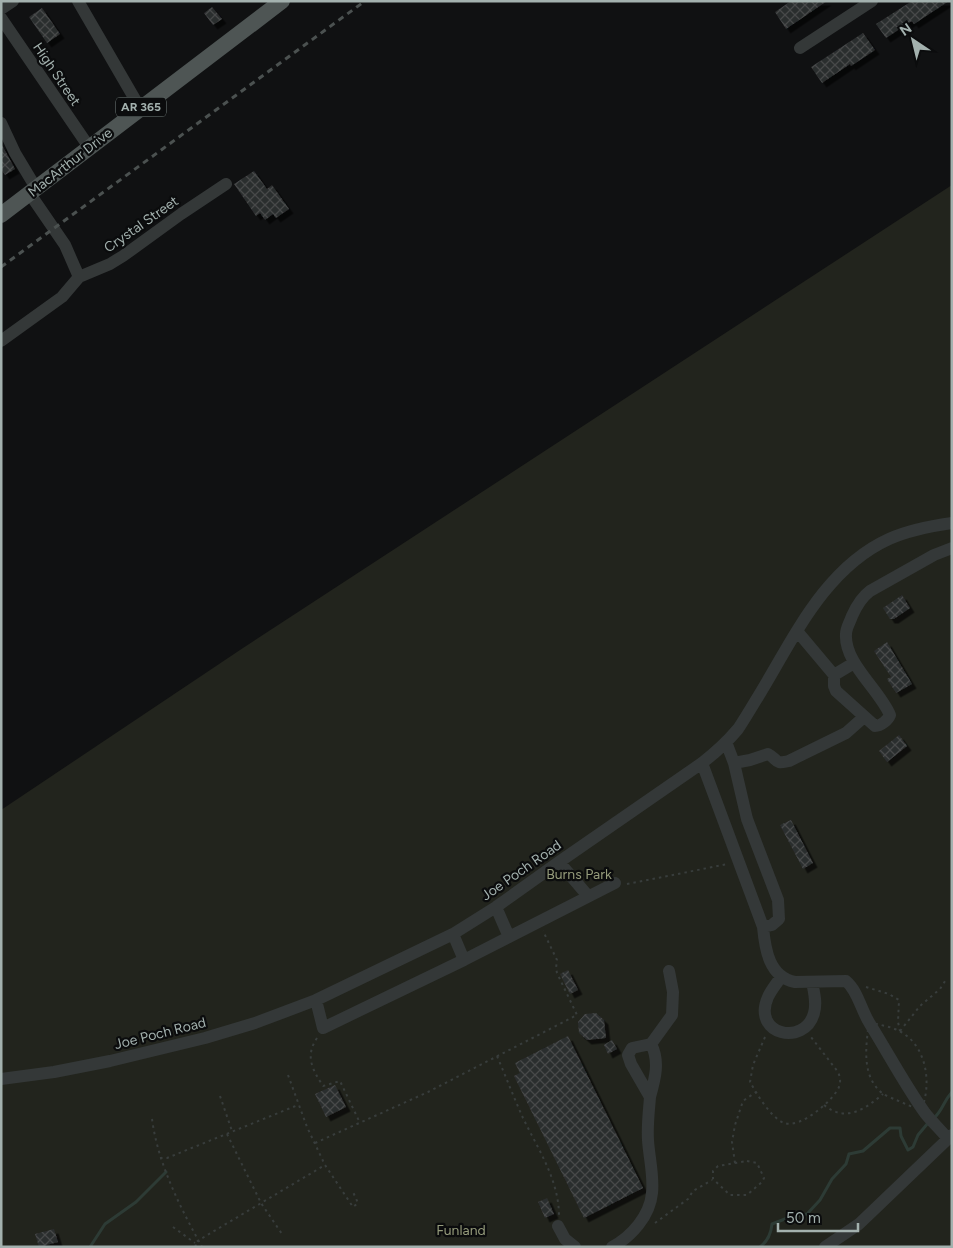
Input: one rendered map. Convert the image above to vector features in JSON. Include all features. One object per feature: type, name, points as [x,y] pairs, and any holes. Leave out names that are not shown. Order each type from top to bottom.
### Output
[{"type":"main road","name":"MacArthur Drive","points":[[1,215],[282,1]]},
{"type":"street","points":[[1,9],[13,1]]},
{"type":"street","points":[[78,1],[140,108]]},
{"type":"street","points":[[800,48],[872,1]]},
{"type":"street","name":"High Street","points":[[1,18],[89,147]]},
{"type":"street","points":[[1,123],[33,191],[65,245],[79,277]]},
{"type":"street","name":"Crystal Street","points":[[1,341],[62,297],[79,277],[110,264],[123,256],[226,184]]},
{"type":"street","name":"Joe Poch Road","points":[[1,1079],[54,1072],[110,1061],[205,1038],[255,1023],[316,1000],[453,934],[496,907],[702,763],[726,742],[739,727],[797,631],[825,591],[842,573],[867,552],[890,538],[909,531],[952,523]]},
{"type":"street","points":[[797,631],[834,675],[836,691],[864,717],[878,726],[886,721],[890,715],[854,663],[846,636],[855,610],[866,595],[934,555],[952,548]]},
{"type":"street","points":[[834,675],[854,663]]},
{"type":"street","points":[[734,763],[768,754],[776,762],[789,761],[846,734],[864,717]]},
{"type":"street","points":[[726,742],[734,763],[747,819],[778,900],[779,918],[772,925],[764,927]]},
{"type":"street","points":[[702,763],[764,927],[764,942],[769,958],[781,977],[794,982],[846,981],[853,986],[862,1010],[869,1022],[928,1114],[950,1137],[859,1224],[825,1247]]},
{"type":"street","points":[[559,862],[588,896]]},
{"type":"street","points":[[316,1000],[323,1028],[464,960],[614,883]]},
{"type":"street","points":[[496,907],[509,937]]},
{"type":"street","points":[[453,934],[464,960]]},
{"type":"street","points":[[650,1097],[631,1064],[628,1055],[632,1048],[651,1044],[672,1015],[673,992],[669,971]]},
{"type":"street","points":[[781,977],[768,996],[766,1018],[771,1027],[787,1034],[803,1028],[812,1019],[814,1012],[812,982]]},
{"type":"street","points":[[620,1245],[643,1218],[652,1197],[648,1137],[650,1097],[657,1061],[651,1044]]},
{"type":"street","points":[[558,1226],[565,1240],[575,1247]]},
{"type":"path","points":[[614,883],[624,884],[740,861]]},
{"type":"path","points":[[315,1143],[428,1092],[577,1015],[557,973],[557,960],[539,922]]},
{"type":"path","points":[[900,1031],[920,1006],[940,989],[947,978]]},
{"type":"path","points":[[846,981],[888,994],[899,1000],[898,1022],[900,1031]]},
{"type":"path","points":[[869,1022],[900,1031],[918,1049],[923,1057],[928,1114],[883,1094],[872,1080],[867,1062],[866,1044],[869,1022]]},
{"type":"path","points":[[771,1027],[762,1042],[750,1074],[750,1082],[772,1113],[784,1123],[795,1124],[806,1118],[834,1096],[839,1087],[840,1078],[803,1028]]},
{"type":"path","points":[[323,1028],[311,1048],[310,1054],[313,1066],[323,1086],[340,1081],[360,1123]]},
{"type":"path","points":[[497,1056],[512,1094],[551,1175],[559,1206],[558,1226]]},
{"type":"path","points":[[288,1075],[298,1105],[325,1165],[352,1206],[358,1203],[352,1192]]},
{"type":"path","points":[[735,1163],[732,1142],[737,1118],[744,1100],[756,1092]]},
{"type":"path","points":[[824,1105],[830,1110],[845,1114],[858,1111],[883,1094]]},
{"type":"path","points":[[220,1096],[232,1132]]},
{"type":"path","points":[[160,1158],[167,1158],[298,1105]]},
{"type":"path","points":[[152,1119],[160,1158],[180,1205],[202,1247]]},
{"type":"path","points":[[226,1134],[261,1203],[282,1234]]},
{"type":"path","points":[[754,1162],[759,1165],[759,1170],[764,1178],[752,1192],[742,1196],[730,1195],[713,1179],[714,1168],[735,1163],[754,1162]]},
{"type":"path","points":[[195,1243],[325,1165]]},
{"type":"path","points":[[651,1227],[688,1199],[693,1191],[713,1179]]},
{"type":"path","points":[[173,1227],[195,1243],[196,1247]]},
{"type":"green space","name":"Burns Park","points":[[952,185],[952,1247],[1,1247],[1,810],[243,648]]},
{"type":"building","points":[[791,1],[827,1],[786,29],[775,12]]},
{"type":"building","points":[[912,1],[949,1],[914,24],[912,21],[886,38],[876,24]]},
{"type":"building","points":[[212,7],[222,19],[213,25],[204,13]]},
{"type":"building","points":[[42,8],[60,34],[47,43],[29,17]]},
{"type":"building","points":[[863,33],[875,50],[822,83],[811,67]]},
{"type":"building","points":[[1,143],[15,169],[5,175],[1,169]]},
{"type":"building","points":[[254,171],[267,189],[272,185],[289,209],[276,218],[273,214],[265,220],[260,213],[256,216],[234,184]]},
{"type":"building","points":[[902,595],[910,608],[894,619],[890,619],[883,608]]},
{"type":"building","points":[[887,642],[912,684],[896,693],[887,679],[891,677],[874,651]]},
{"type":"building","points":[[899,735],[907,746],[887,762],[879,751]]},
{"type":"building","points":[[791,820],[813,863],[803,869],[780,825]]},
{"type":"building","points":[[568,970],[578,990],[570,994],[560,974]]},
{"type":"building","points":[[596,1013],[604,1020],[606,1038],[587,1040],[579,1033],[578,1022],[585,1014]]},
{"type":"building","points":[[568,1036],[643,1188],[584,1218],[514,1076],[520,1073],[515,1063]]},
{"type":"building","points":[[612,1040],[617,1049],[608,1054],[604,1045]]},
{"type":"building","points":[[335,1085],[346,1107],[326,1117],[315,1094]]},
{"type":"building","points":[[547,1198],[554,1214],[545,1218],[538,1202]]},
{"type":"building","points":[[54,1229],[58,1242],[39,1247],[35,1234]]},
{"type":"waterway","points":[[933,1119],[952,1092]]},
{"type":"waterway","points":[[760,1247],[769,1237],[772,1224],[790,1217],[807,1214],[820,1200],[832,1179],[846,1164],[849,1154],[863,1151],[890,1128],[900,1128],[901,1136],[908,1150],[913,1147],[918,1135],[928,1123]]},
{"type":"waterway","points":[[90,1247],[105,1224],[136,1202],[166,1172]]},
{"type":"railway","points":[[1,267],[365,1]]},
{"type":"park label","name":"Funland","points":[[461,1230]]}]
